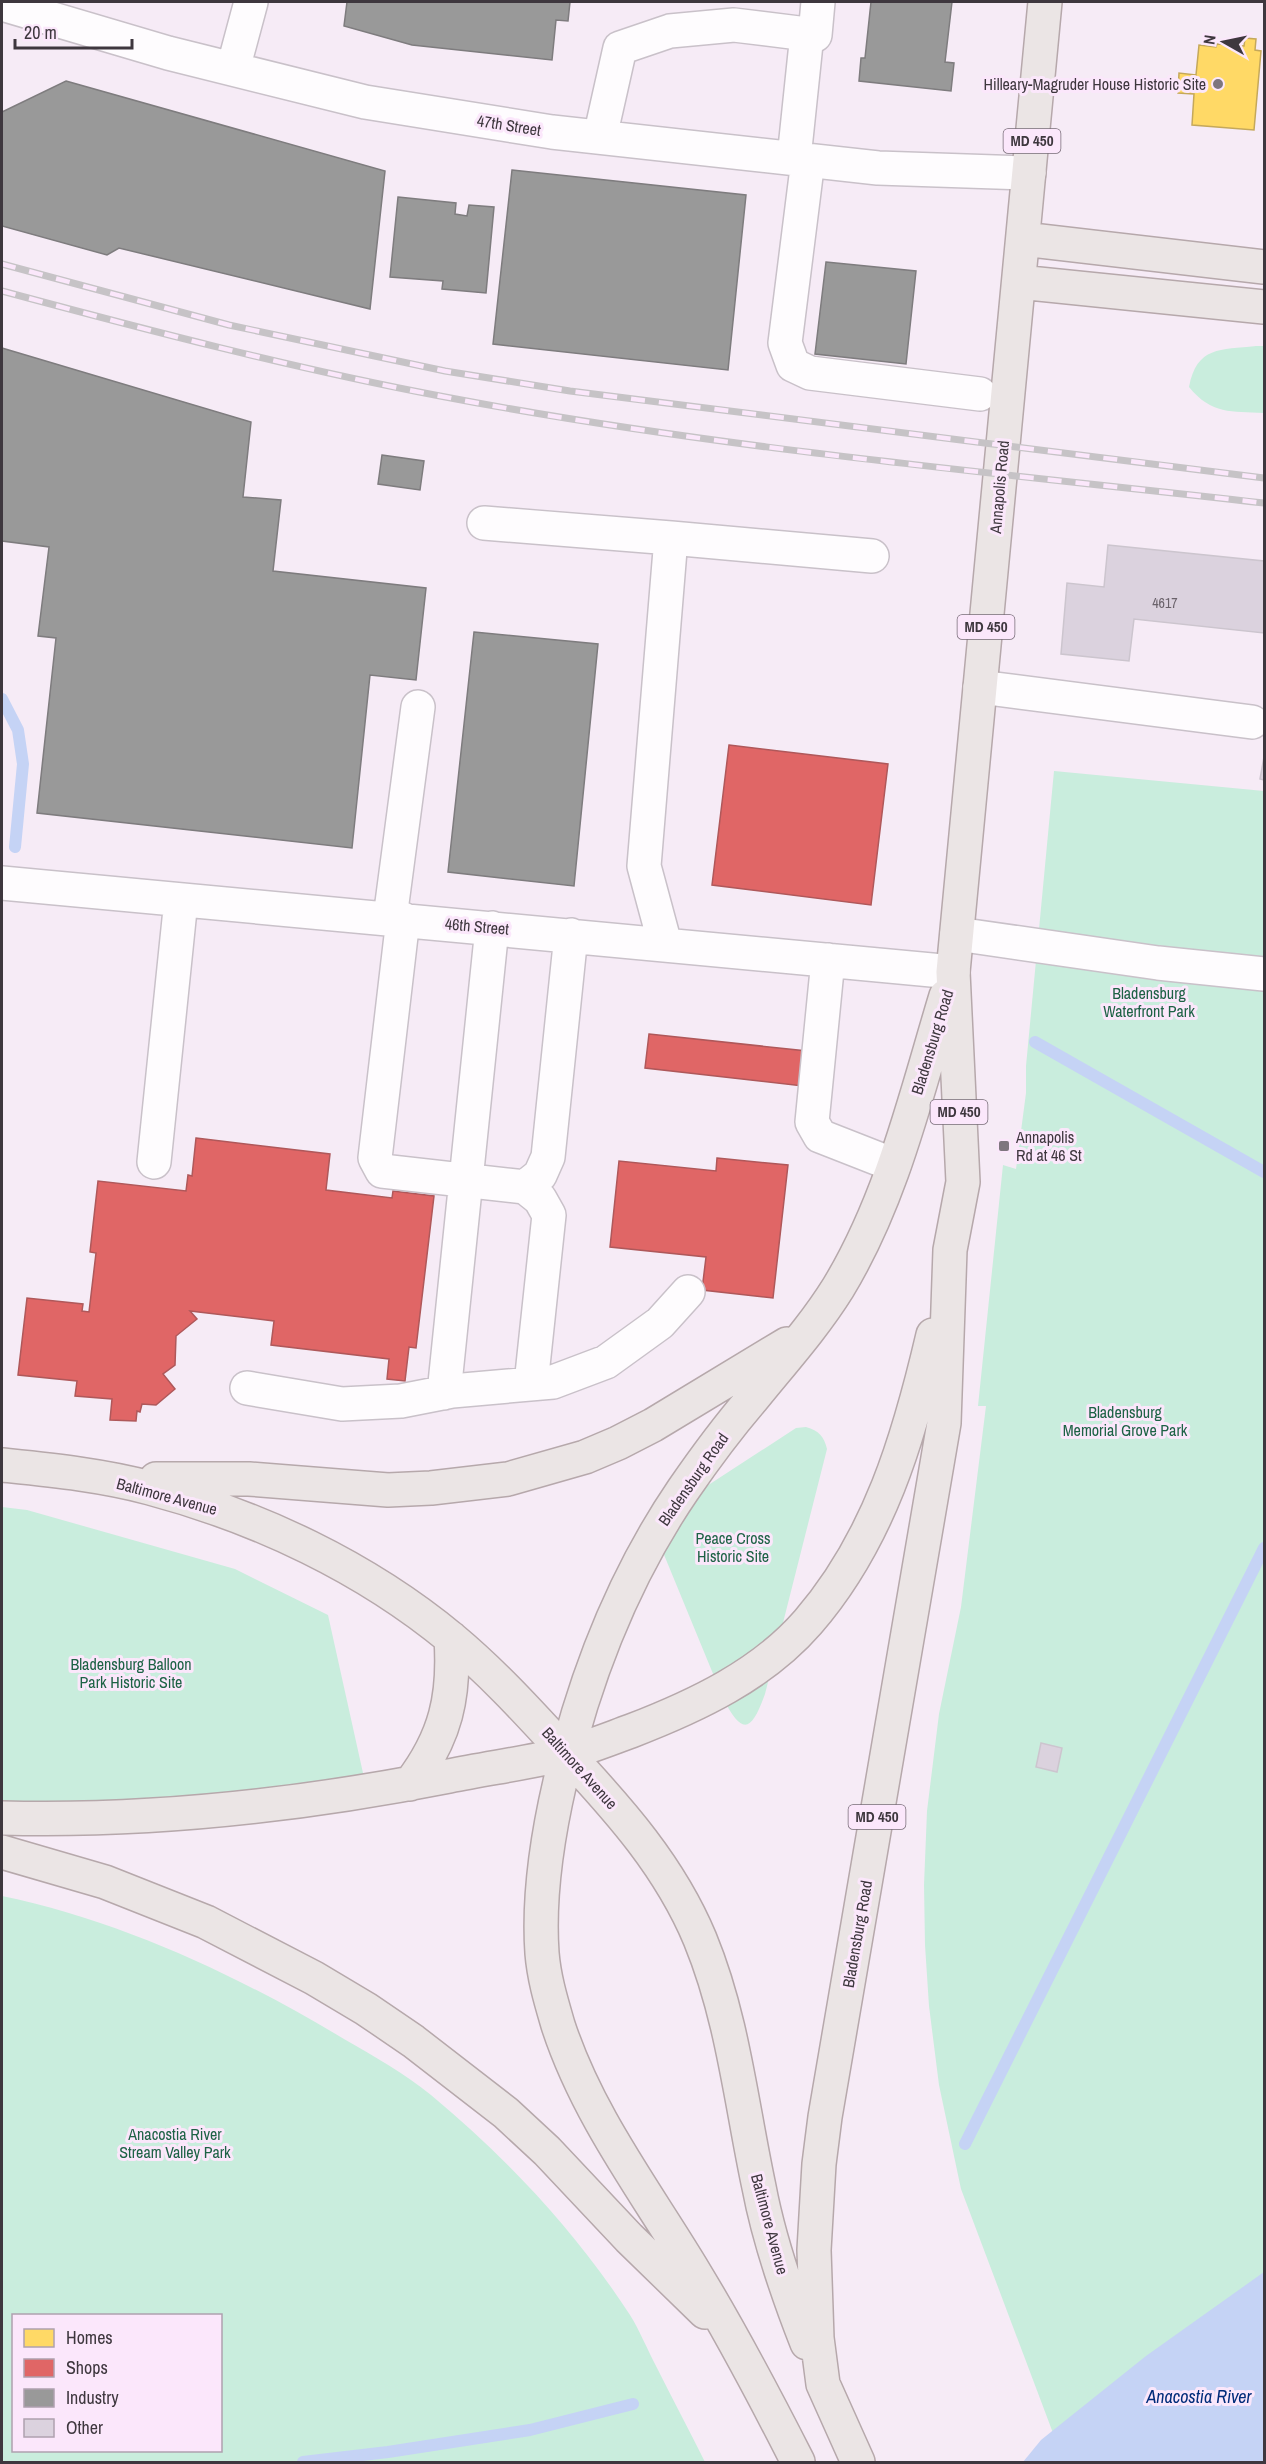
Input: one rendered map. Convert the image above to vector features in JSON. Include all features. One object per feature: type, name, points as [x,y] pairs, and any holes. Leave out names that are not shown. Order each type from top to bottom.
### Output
[{"type":"main road","name":"Annapolis Road","points":[[953,972],[1045,2]]},
{"type":"main road","points":[[1023,239],[1264,267]]},
{"type":"main road","points":[[1019,282],[1264,307]]},
{"type":"main road","name":"Bladensburg Road","points":[[798,2463],[697,2276],[600,2123],[571,2061],[548,1993],[543,1955],[542,1888],[552,1816],[567,1754],[597,1656],[630,1581],[653,1537],[716,1444],[809,1330],[838,1286],[856,1253],[894,1165],[953,972]]},
{"type":"main road","name":"Bladensburg Road","points":[[856,2459],[823,2384],[814,2292],[814,2228],[825,2117],[944,1423],[950,1250],[963,1182],[953,972]]},
{"type":"main road","points":[[2,1818],[141,1816],[219,1810],[315,1799],[411,1784],[567,1754],[665,1718],[740,1680],[773,1656],[807,1623],[855,1557],[873,1525],[900,1460],[925,1370],[950,1250]]},
{"type":"main road","points":[[105,1480],[249,1479],[388,1490],[450,1487],[508,1479],[585,1456],[618,1443],[653,1425],[809,1330]]},
{"type":"main road","name":"Baltimore Avenue","points":[[2,1465],[147,1487],[235,1514],[276,1531],[363,1576],[451,1638],[509,1692],[606,1794],[664,1870],[700,1939],[730,2032],[759,2188],[772,2242],[823,2384]]},
{"type":"main road","points":[[411,1784],[425,1764],[443,1727],[452,1687],[451,1638]]},
{"type":"main road","points":[[2,1852],[105,1882],[206,1922],[314,1978],[413,2041],[471,2085],[547,2151],[629,2238],[734,2341]]},
{"type":"street","points":[[233,69],[251,2]]},
{"type":"street","points":[[600,137],[621,48],[670,31],[734,25],[815,35],[818,2]]},
{"type":"street","name":"47th Street","points":[[2,4],[233,69],[366,102],[552,132],[878,168],[1029,172]]},
{"type":"street","points":[[807,34],[801,159],[785,343],[793,365],[810,373],[980,394]]},
{"type":"street","points":[[484,523],[872,556]]},
{"type":"street","points":[[665,944],[644,866],[671,538]]},
{"type":"street","points":[[980,687],[1252,722]]},
{"type":"street","points":[[418,707],[375,1158],[382,1171],[525,1187],[540,1199],[549,1215],[531,1384]]},
{"type":"street","name":"46th Street","points":[[2,883],[953,972]]},
{"type":"street","points":[[154,1162],[181,900]]},
{"type":"street","points":[[444,1393],[492,928]]},
{"type":"street","points":[[957,934],[1158,963],[1264,974]]},
{"type":"street","points":[[525,1187],[540,1175],[548,1157],[571,935]]},
{"type":"street","points":[[828,960],[812,1122],[820,1136],[894,1165]]},
{"type":"street","points":[[247,1388],[342,1404],[401,1401],[444,1393],[553,1382],[606,1362],[660,1323],[688,1292]]},
{"type":"green space","points":[[1264,346],[1264,413],[1223,410],[1214,407],[1197,396],[1189,387],[1198,364],[1204,357],[1221,350]]},
{"type":"green space","points":[[1054,771],[1264,791],[1264,2462],[1053,2433],[961,2189],[939,2085],[929,2006],[924,1885],[927,1811],[939,1714],[961,1607],[986,1406],[978,1406],[1003,1165],[1016,1169],[1026,1093],[1026,1066]]},
{"type":"green space","name":"Peace Cross Historic Site","points":[[806,1427],[820,1435],[827,1449],[765,1694],[751,1722],[742,1724],[730,1711],[723,1698],[660,1545],[670,1510],[796,1428]]},
{"type":"green space","name":"Bladensburg Balloon Park Historic Site","points":[[2,1507],[27,1510],[235,1569],[328,1615],[365,1782],[201,1801],[2,1804]]},
{"type":"green space","name":"Anacostia River Stream Valley Park","points":[[2,1896],[91,1920],[179,1953],[304,2016],[367,2052],[431,2095],[514,2171],[564,2226],[609,2284],[634,2321],[705,2462],[2,2462]]},
{"type":"water","name":"Anacostia River","points":[[1264,2272],[1264,2462],[1023,2462],[1041,2440],[1146,2356]]},
{"type":"building: Homes","name":"Hilleary-Magruder House Historic Site","points":[[1245,38],[1256,39],[1255,50],[1261,51],[1254,130],[1192,125],[1194,94],[1178,93],[1179,73],[1196,75],[1199,45],[1244,46]]},
{"type":"building: Shops","points":[[729,745],[888,764],[871,905],[712,885]]},
{"type":"building: Shops","points":[[649,1034],[807,1051],[803,1086],[645,1068]]},
{"type":"building: Shops","points":[[196,1138],[330,1154],[326,1190],[392,1198],[393,1191],[434,1196],[416,1348],[409,1347],[405,1381],[387,1379],[389,1359],[271,1345],[274,1321],[190,1311],[197,1319],[176,1336],[175,1365],[163,1374],[175,1389],[156,1405],[142,1404],[140,1412],[137,1411],[136,1421],[110,1420],[112,1399],[75,1396],[77,1381],[18,1375],[27,1298],[83,1304],[82,1311],[89,1312],[96,1253],[90,1252],[98,1181],[186,1191],[188,1175],[192,1176]]},
{"type":"building: Shops","points":[[717,1158],[788,1165],[773,1298],[702,1290],[706,1257],[610,1247],[619,1161],[716,1171]]},
{"type":"building: Industry","points":[[347,2],[570,2],[568,21],[556,20],[552,60],[412,45],[344,26]]},
{"type":"building: Industry","points":[[871,2],[952,2],[945,62],[954,63],[951,91],[859,81],[861,58],[865,58]]},
{"type":"building: Industry","points":[[66,81],[385,171],[370,309],[119,248],[107,255],[2,226],[2,112]]},
{"type":"building: Industry","points":[[512,170],[746,195],[728,370],[493,344]]},
{"type":"building: Industry","points":[[398,197],[456,203],[455,214],[467,216],[469,205],[494,207],[486,293],[442,289],[443,281],[390,277]]},
{"type":"building: Industry","points":[[826,262],[916,271],[906,364],[815,354]]},
{"type":"building: Industry","points":[[2,348],[251,422],[243,497],[281,500],[273,571],[426,588],[416,680],[370,675],[352,848],[37,813],[56,638],[38,636],[49,547],[2,541]]},
{"type":"building: Industry","points":[[382,455],[424,461],[420,490],[378,484]]},
{"type":"building: Industry","points":[[474,632],[598,644],[574,886],[448,872]]},
{"type":"building: Other","points":[[1108,545],[1264,561],[1264,633],[1134,619],[1129,661],[1061,654],[1067,583],[1104,587]]},
{"type":"building: Other","points":[[1264,757],[1264,780],[1260,779]]},
{"type":"building: Other","points":[[1041,1743],[1062,1748],[1057,1772],[1036,1767]]},
{"type":"waterway","points":[[2,699],[18,730],[23,764],[15,847]]},
{"type":"waterway","points":[[1035,1042],[1264,1172]]},
{"type":"waterway","points":[[965,2144],[1264,1548]]},
{"type":"waterway","points":[[303,2462],[388,2452],[530,2430],[633,2404]]},
{"type":"railway","points":[[2,264],[229,325],[445,371],[570,391],[1264,478]]},
{"type":"railway","points":[[2,291],[275,361],[440,396],[542,414],[748,445],[1264,503]]},
{"type":"place","name":"Hilleary-Magruder House Historic Site","points":[[1218,84]]},
{"type":"place","name":"Annapolis Rd at 46 St","points":[[1004,1146]]},
{"type":"park label","name":"Bladensburg Waterfront Park","points":[[1149,1002]]},
{"type":"park label","name":"Bladensburg Memorial Grove Park","points":[[1125,1421]]}]
